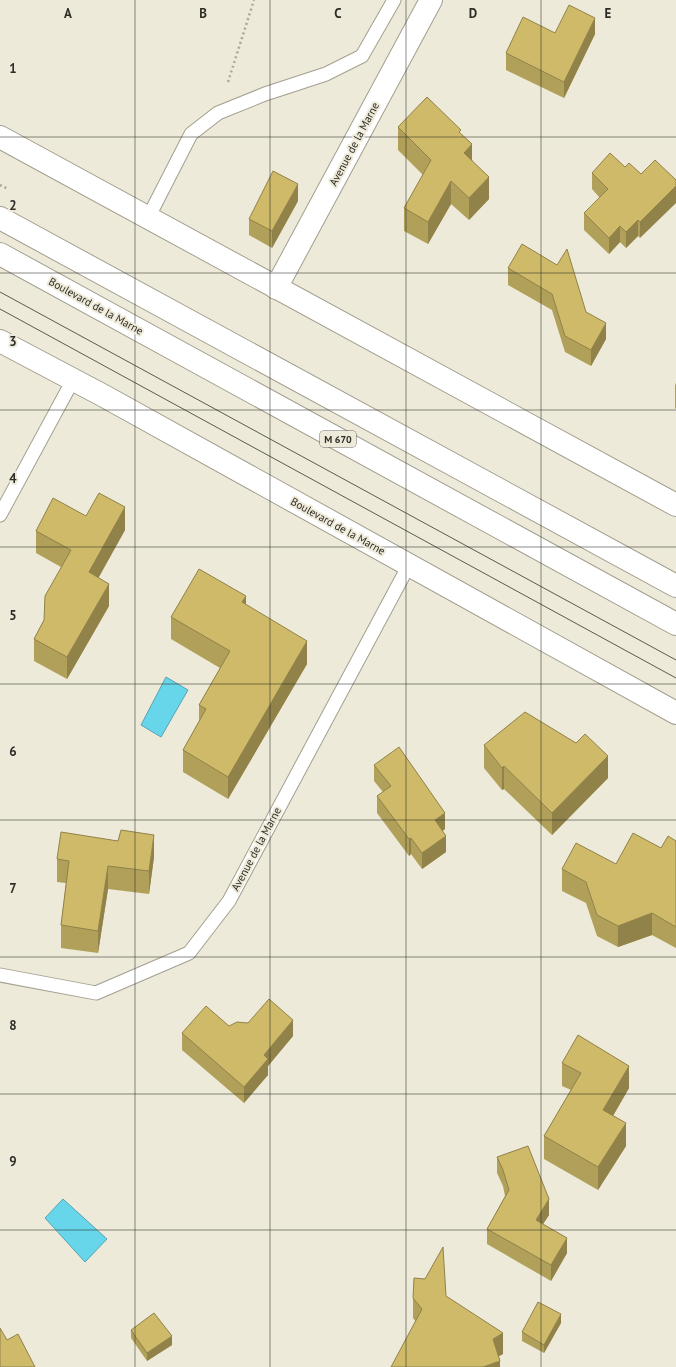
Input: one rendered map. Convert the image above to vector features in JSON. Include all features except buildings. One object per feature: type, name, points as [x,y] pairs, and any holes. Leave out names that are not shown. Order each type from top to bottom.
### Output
[{"type":"street","name":"Avenue de la Marne","points":[[276,288],[432,0]]},
{"type":"street","points":[[0,137],[676,505]]},
{"type":"street","points":[[0,218],[676,586]]},
{"type":"street","name":"Boulevard de la Marne","points":[[0,254],[676,624]]},
{"type":"street","name":"Boulevard de la Marne","points":[[0,341],[676,713]]},
{"type":"lane","points":[[148,218],[191,134],[218,113],[265,94],[326,74],[362,56],[394,0]]},
{"type":"lane","points":[[0,515],[73,380]]},
{"type":"lane","name":"Avenue de la Marne","points":[[0,975],[96,993],[189,953],[229,901],[409,565]]},
{"type":"path","points":[[218,113],[254,0]]},
{"type":"water","points":[[166,677],[188,690],[161,737],[141,725]]},
{"type":"water","points":[[63,1199],[107,1239],[85,1262],[45,1218]]},
{"type":"tram line","points":[[0,292],[676,660]]},
{"type":"tram line","points":[[0,309],[676,678]]}]
